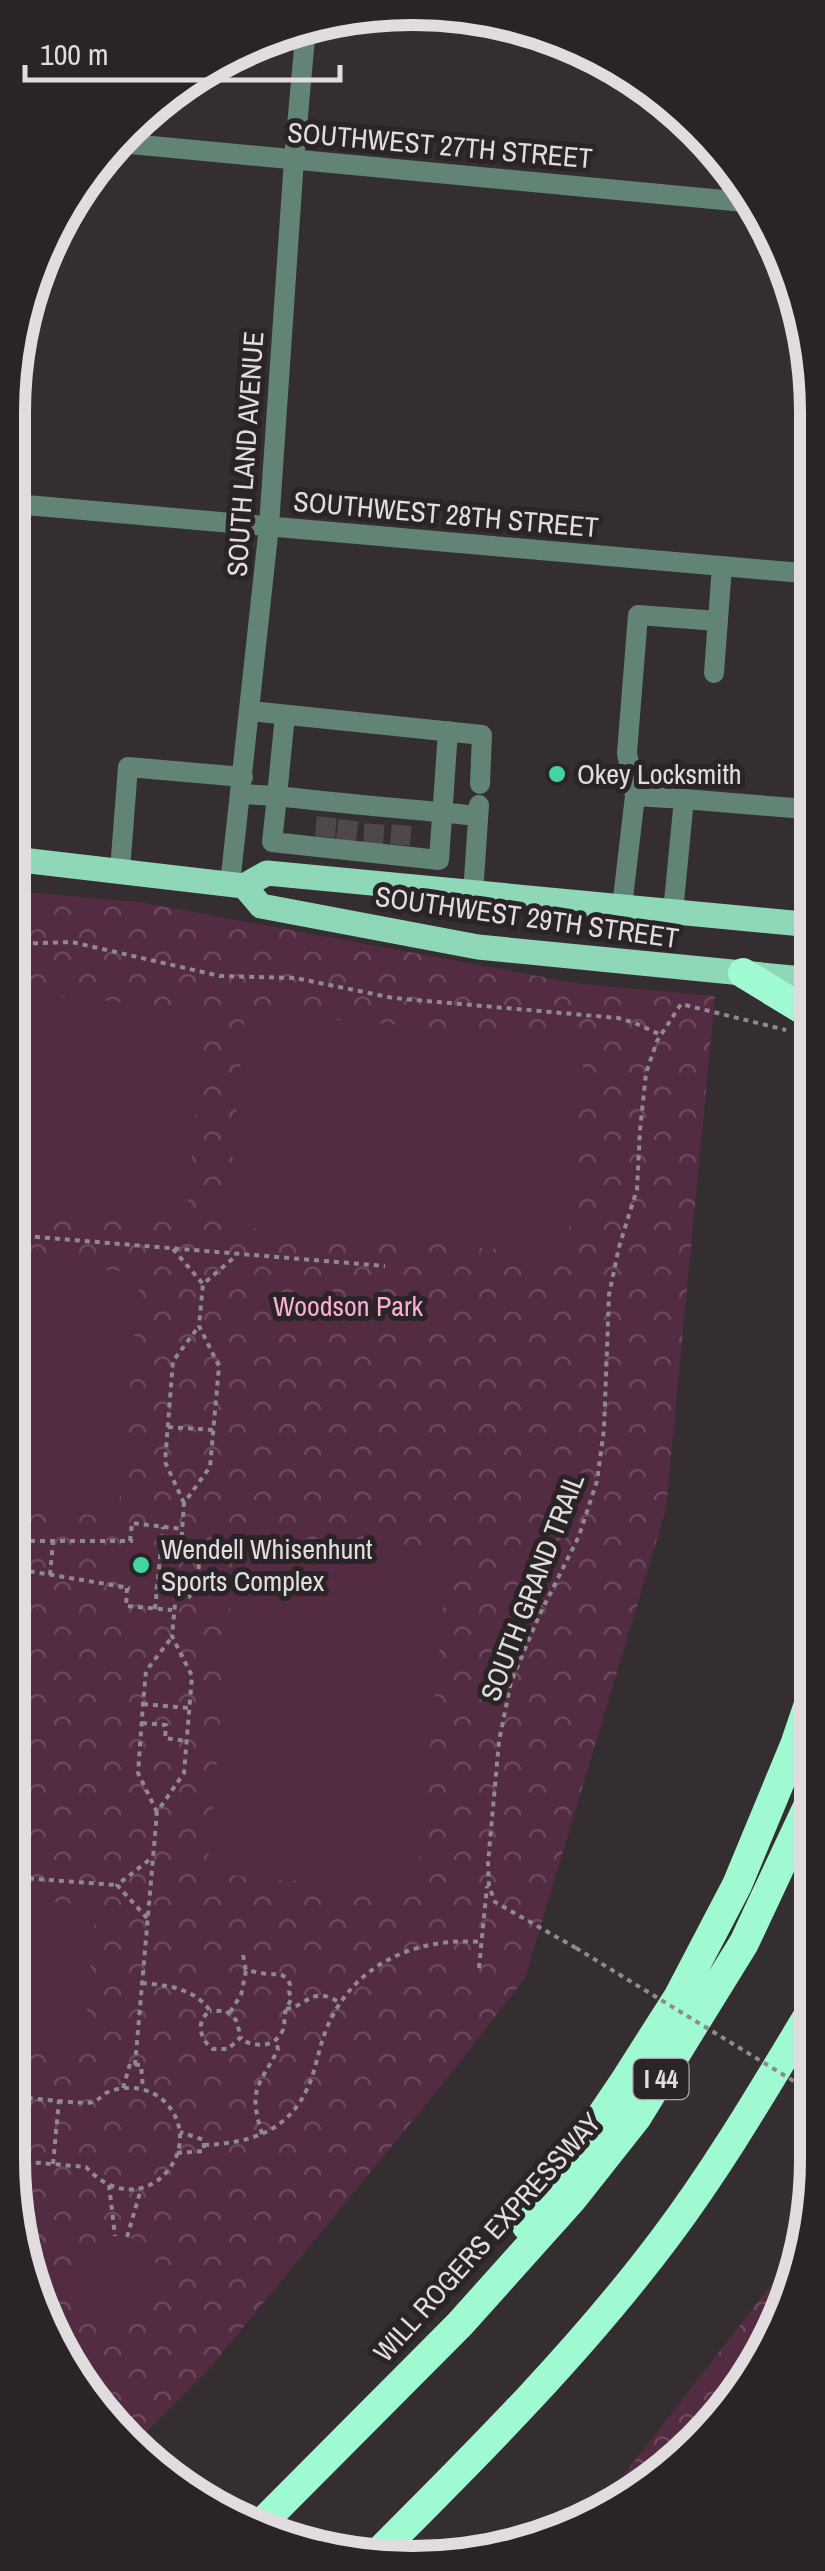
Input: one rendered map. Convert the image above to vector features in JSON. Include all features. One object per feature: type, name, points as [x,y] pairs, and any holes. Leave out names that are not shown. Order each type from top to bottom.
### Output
[{"type":"highway","points":[[743,973],[800,1021]]},
{"type":"highway","points":[[460,2324],[680,1996],[737,1885],[800,1730]]},
{"type":"highway","name":"WILL ROGERS EXPRESSWAY","points":[[267,2518],[460,2324],[572,2199],[636,2118],[744,1943],[800,1822]]},
{"type":"highway","points":[[386,2545],[526,2400],[620,2295],[711,2173],[800,2029]]},
{"type":"main road","name":"SOUTHWEST 29TH STREET","points":[[25,860],[237,885],[267,874],[800,923]]},
{"type":"main road","name":"SOUTHWEST 29TH STREET","points":[[237,885],[260,906],[478,947],[800,979]]},
{"type":"street","name":"SOUTH LAND AVENUE","points":[[237,885],[242,785],[269,526],[305,40]]},
{"type":"street","name":"SOUTHWEST 27TH STREET","points":[[132,145],[738,201]]},
{"type":"street","name":"SOUTHWEST 28TH STREET","points":[[25,505],[800,573]]},
{"type":"street","points":[[714,673],[722,566]]},
{"type":"street","points":[[622,907],[635,796],[627,752],[638,615],[718,622]]},
{"type":"street","points":[[250,711],[482,735],[474,892]]},
{"type":"street","points":[[285,715],[272,842],[399,850],[439,860],[448,731]]},
{"type":"street","points":[[120,870],[128,767],[242,785],[338,809],[402,815],[442,812],[479,801]]},
{"type":"street","points":[[635,796],[792,808]]},
{"type":"street","points":[[673,912],[684,800]]},
{"type":"path","points":[[25,944],[72,942],[220,976],[295,978],[393,998],[618,1018],[660,1035],[681,1004],[800,1023]]},
{"type":"path","name":"SOUTH GRAND TRAIL","points":[[479,1968],[499,1741],[511,1682],[591,1504],[600,1463],[609,1295],[616,1257],[638,1188],[646,1073],[660,1035]]},
{"type":"path","points":[[25,1236],[385,1266]]},
{"type":"path","points":[[173,1248],[202,1284],[199,1326],[219,1366],[210,1467],[184,1503]]},
{"type":"path","points":[[202,1284],[237,1254]]},
{"type":"path","points":[[135,2065],[157,1812],[184,1773],[192,1676],[172,1637],[176,1593],[189,1597],[198,1577],[197,1550],[193,1542],[180,1546],[184,1503],[165,1462],[173,1362],[199,1326]]},
{"type":"path","points":[[168,1427],[213,1430]]},
{"type":"path","points":[[25,1541],[132,1541],[132,1523],[182,1528]]},
{"type":"path","points":[[155,1609],[164,1526]]},
{"type":"path","points":[[50,1575],[53,1541]]},
{"type":"path","points":[[25,1571],[128,1588],[126,1606],[174,1611]]},
{"type":"path","points":[[157,1812],[138,1773],[143,1704],[146,1672],[172,1637]]},
{"type":"path","points":[[143,1704],[189,1708]]},
{"type":"path","points":[[142,1723],[166,1725],[165,1738],[186,1741]]},
{"type":"path","points":[[25,1877],[117,1885],[153,1857]]},
{"type":"path","points":[[488,1877],[496,1902],[800,2085]]},
{"type":"path","points":[[117,1885],[148,1919]]},
{"type":"path","points":[[204,2146],[242,2142],[285,2118],[306,2092],[325,2031],[340,2003],[362,1977],[412,1949],[442,1941],[482,1942]]},
{"type":"path","points":[[230,2012],[241,1995],[246,1970],[242,1955]]},
{"type":"path","points":[[240,2038],[256,2046],[276,2038],[282,2031],[291,1999],[287,1977],[246,1970]]},
{"type":"path","points":[[142,1983],[180,1989],[198,1998],[210,2011]]},
{"type":"path","points":[[286,2009],[309,1997],[340,2003]]},
{"type":"path","points":[[210,2011],[230,2012],[240,2038],[228,2049],[213,2049],[207,2045],[200,2026],[202,2019],[210,2011]]},
{"type":"path","points":[[262,2134],[255,2090],[278,2050],[276,2038]]},
{"type":"path","points":[[123,2088],[130,2064],[141,2065],[143,2090]]},
{"type":"path","points":[[25,2097],[92,2103],[123,2088],[143,2090],[168,2104],[180,2132],[177,2153],[164,2176],[141,2188],[109,2185],[86,2166],[25,2162]]},
{"type":"path","points":[[53,2164],[59,2100]]},
{"type":"path","points":[[177,2153],[204,2151],[204,2140],[180,2132]]},
{"type":"path","points":[[109,2185],[114,2236]]},
{"type":"path","points":[[127,2237],[141,2188]]},
{"type":"green space","name":"Woodson Park","points":[[25,892],[139,902],[581,984],[715,996],[666,1509],[525,1978],[209,2369],[142,2436],[90,2374],[65,2330],[38,2259],[28,2209]]},
{"type":"green space","points":[[25,994],[204,1009],[186,1224],[25,1210]]},
{"type":"green space","points":[[245,1012],[585,1041],[567,1255],[227,1226]]},
{"type":"green space","points":[[25,1262],[140,1273],[118,1517],[25,1509]]},
{"type":"green space","points":[[237,1534],[448,1554],[417,1892],[207,1873]]},
{"type":"green space","points":[[25,1899],[96,1906],[83,2056],[25,2051]]},
{"type":"green space","points":[[117,2236],[133,2239],[146,2248],[155,2261],[155,2293],[146,2306],[133,2315],[117,2318],[101,2315],[88,2306],[79,2293],[76,2277],[79,2261],[88,2248],[101,2239]]},
{"type":"green space","points":[[784,2268],[760,2330],[720,2394],[668,2450],[612,2491]]},
{"type":"tunnel","points":[[325,837],[327,813]]},
{"type":"tunnel","points":[[346,840],[349,816]]},
{"type":"tunnel","points":[[373,844],[375,817]]},
{"type":"tunnel","points":[[400,845],[402,821]]},
{"type":"place","name":"Okey Locksmith","points":[[557,774]]},
{"type":"place","name":"Wendell Whisenhunt Sports Complex","points":[[141,1565]]}]
